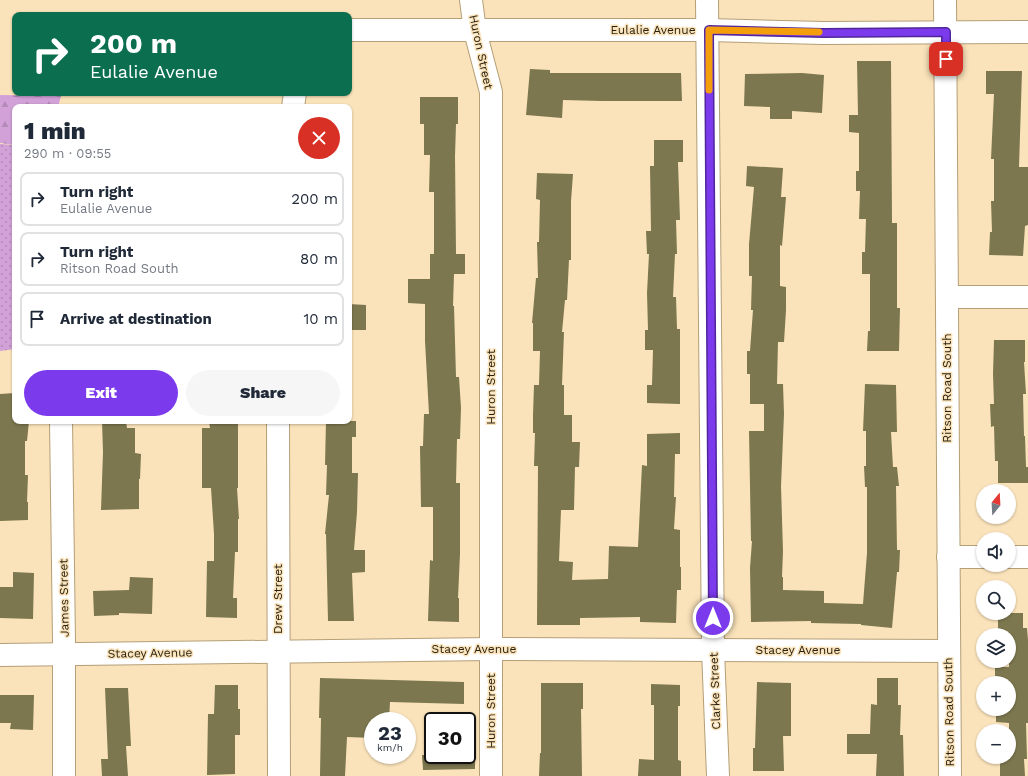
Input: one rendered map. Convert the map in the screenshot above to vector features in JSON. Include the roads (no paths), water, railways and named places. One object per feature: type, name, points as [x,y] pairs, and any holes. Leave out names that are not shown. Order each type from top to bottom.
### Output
[{"type":"street","name":"Huron Street","points":[[471,0],[475,31],[491,92],[491,776]]},
{"type":"street","name":"Clarke Street","points":[[707,0],[709,30],[713,650],[718,776]]},
{"type":"street","name":"Ritson Road South","points":[[945,0],[950,776]]},
{"type":"street","name":"Eulalie Avenue","points":[[352,30],[709,30],[823,33],[1028,32]]},
{"type":"street","points":[[947,297],[1028,297]]},
{"type":"street","name":"James Street","points":[[61,424],[64,776]]},
{"type":"street","name":"Drew Street","points":[[278,424],[279,776]]},
{"type":"street","points":[[948,557],[976,557]]},
{"type":"street","points":[[1016,557],[1028,557]]},
{"type":"street","name":"Stacey Avenue","points":[[0,655],[491,649],[948,651]]}]
